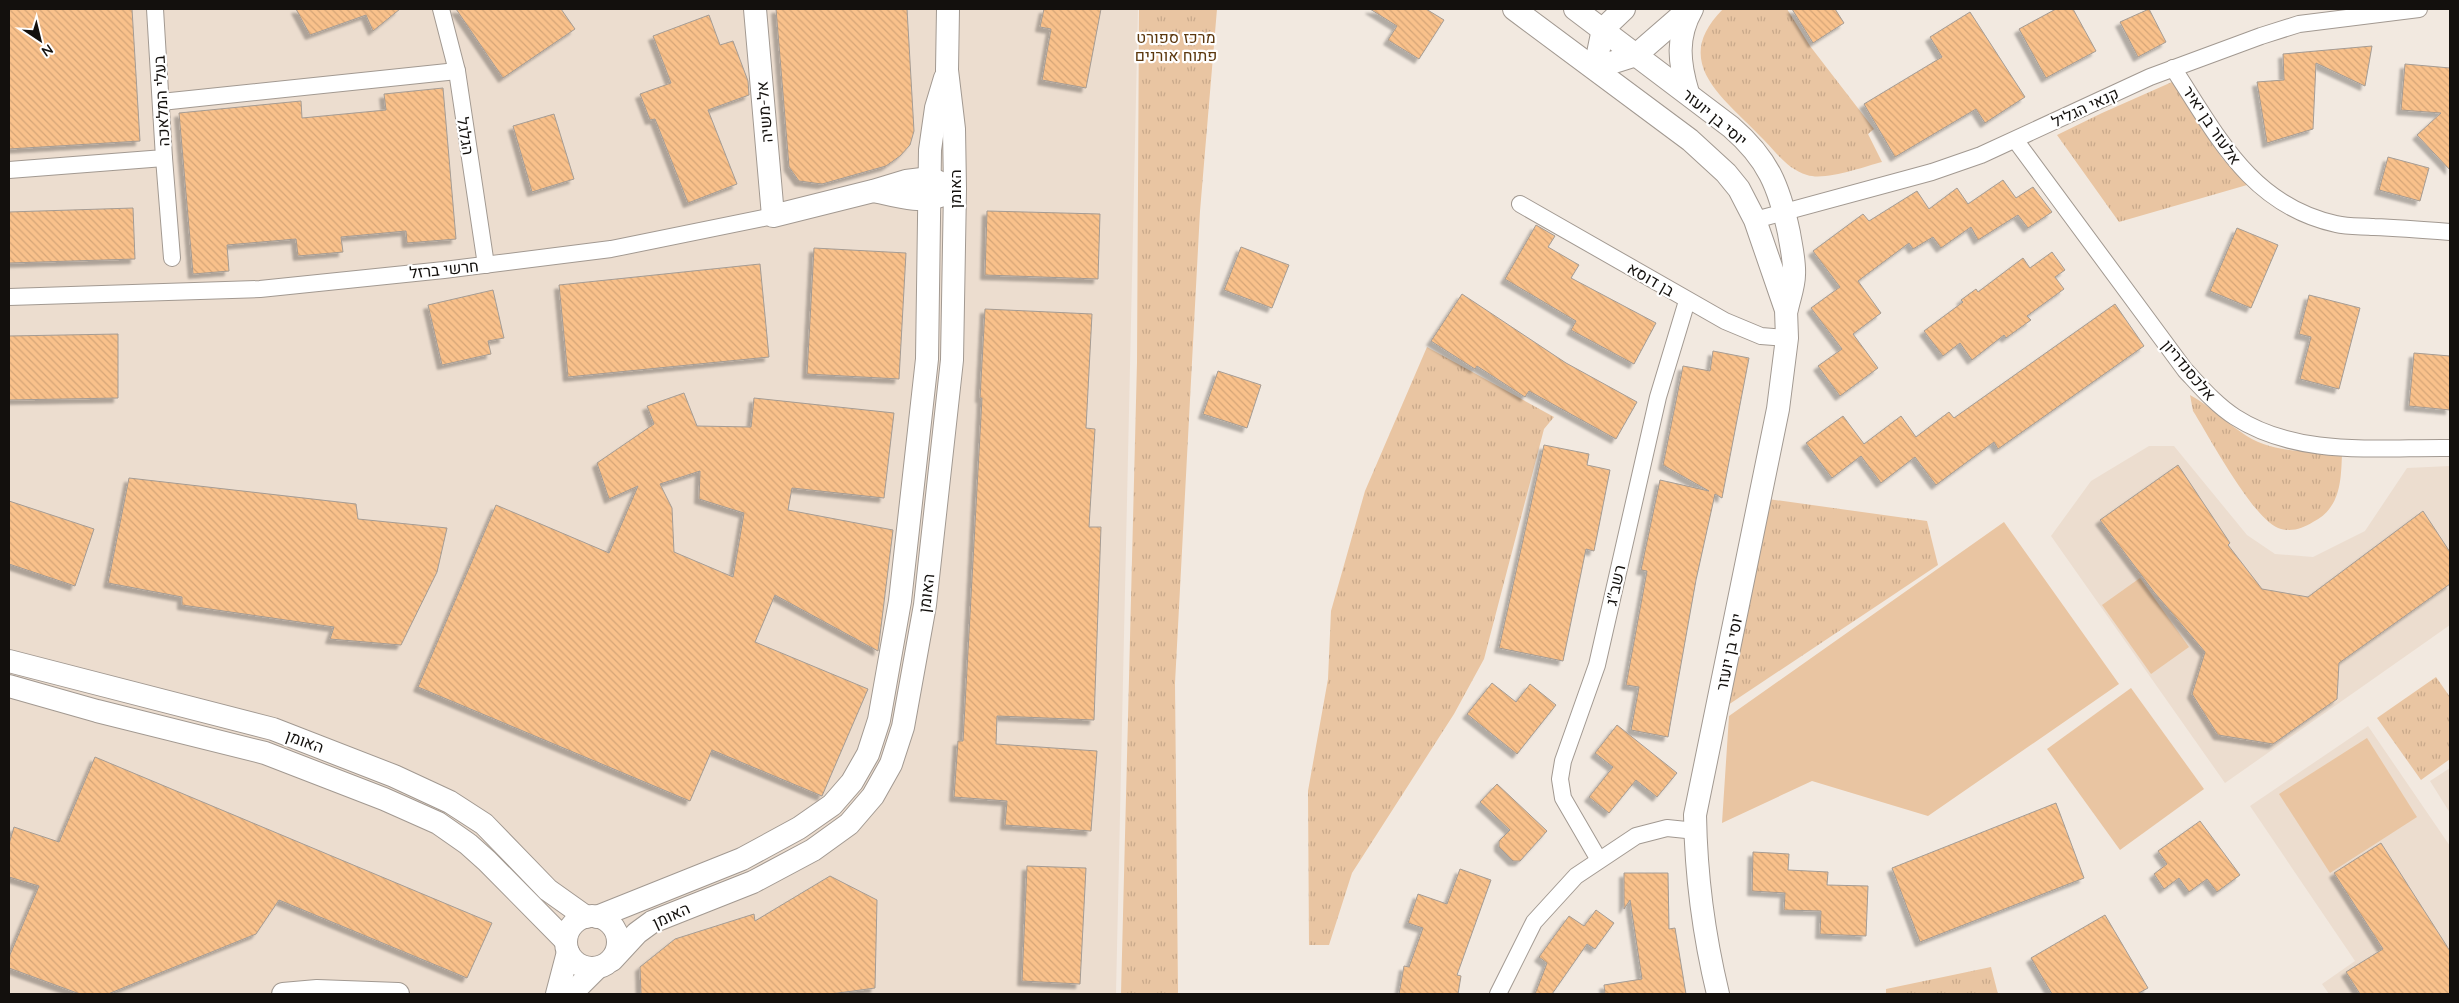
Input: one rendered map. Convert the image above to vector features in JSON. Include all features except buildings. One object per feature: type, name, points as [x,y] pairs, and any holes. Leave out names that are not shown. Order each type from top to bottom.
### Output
[{"type":"street","name":"בעלי המלאכה","points":[[9,170],[164,158],[155,9]]},
{"type":"street","name":"הגלגל","points":[[441,9],[456,71],[486,265]]},
{"type":"street","name":"אל-משיה","points":[[755,9],[773,216]]},
{"type":"street","name":"האומן","points":[[571,994],[636,933],[652,922],[753,882],[813,850],[842,829],[873,796],[891,764],[903,727],[926,605],[952,360],[955,190],[954,130],[947,70],[948,9]]},
{"type":"street","name":"יוסי בן יועזר","points":[[1514,9],[1711,157],[1739,189],[1755,220],[1786,310],[1788,338],[1778,410],[1696,815],[1700,891],[1718,994]]},
{"type":"street","name":"יוסי בן יועזר","points":[[1575,9],[1688,93],[1747,141],[1776,185],[1784,212],[1794,276],[1786,310]]},
{"type":"street","points":[[1624,9],[1603,29],[1595,68],[1636,55],[1691,9]]},
{"type":"street","points":[[1688,93],[1680,59],[1680,45],[1683,27],[1691,9]]},
{"type":"street","name":"קנאי הגליל","points":[[1755,220],[1932,172],[2016,141],[2074,111],[2297,17],[2419,9]]},
{"type":"street","name":"אלעזר בן יאיר","points":[[2173,68],[2228,154],[2261,187],[2290,208],[2338,224],[2450,232]]},
{"type":"street","name":"האומן","points":[[9,661],[273,729],[394,776],[450,802],[484,824],[548,890],[591,917],[742,859],[799,828],[832,806],[852,782],[868,754],[879,720],[900,601],[927,359],[932,133],[947,70]]},
{"type":"street","points":[[161,102],[456,71]]},
{"type":"street","name":"אלכסנדריון","points":[[2016,141],[2185,370],[2233,416],[2262,432],[2294,443],[2352,448],[2450,448]]},
{"type":"street","points":[[164,158],[172,258]]},
{"type":"street","points":[[930,189],[955,190]]},
{"type":"street","name":"חרשי ברזל","points":[[9,297],[260,289],[486,265],[611,249],[773,216],[873,191],[930,189]]},
{"type":"street","name":"בן דוסא","points":[[1520,204],[1724,321],[1761,336],[1788,338]]},
{"type":"street","name":"רשב\"ג","points":[[1599,860],[1563,798],[1560,778],[1566,754],[1597,665],[1658,397],[1687,301]]},
{"type":"street","name":"האומן","points":[[9,686],[97,711],[265,753],[384,799],[429,819],[468,844],[567,947],[579,965],[604,964]]},
{"type":"street","points":[[1498,994],[1534,922],[1576,876],[1636,836],[1667,828],[1696,831]]},
{"type":"street","points":[[558,994],[572,926],[591,917],[611,924],[618,938],[616,953],[604,964]]},
{"type":"street","points":[[283,994],[317,991],[398,994]]},
{"type":"shaded area","points":[[9,9],[1138,9],[1116,994],[9,994]]},
{"type":"shaded area","points":[[2149,446],[2174,446],[2247,535],[2275,554],[2313,557],[2365,531],[2407,468],[2450,466],[2450,625],[2225,783],[2051,536],[2091,481]]},
{"type":"shaded area","points":[[2368,726],[2450,846],[2450,994],[2329,994],[2322,984],[2355,961],[2250,806]]},
{"type":"shaded area","points":[[2450,768],[2450,813],[2430,781]]},
{"type":"green space","name":"מרכז ספורט פתוח אורנים","points":[[1139,9],[1217,9],[1200,211],[1175,683],[1178,994],[1121,994],[1137,362]]},
{"type":"green space","points":[[1723,9],[1787,9],[1810,46],[1874,129],[1868,134],[1882,162],[1844,173],[1815,176],[1799,172],[1780,158],[1730,106],[1707,77],[1701,61],[1701,45],[1708,28]]},
{"type":"green space","points":[[2172,82],[2222,158],[2247,185],[2119,222],[2057,135]]},
{"type":"green space","points":[[1427,347],[1554,417],[1544,429],[1484,659],[1454,714],[1352,873],[1329,945],[1309,945],[1308,791],[1328,679],[1331,611],[1365,491]]},
{"type":"green space","points":[[2190,395],[2241,432],[2264,444],[2290,450],[2342,453],[2338,492],[2329,509],[2313,522],[2298,529],[2281,529],[2270,523],[2258,511],[2233,477],[2193,411]]},
{"type":"green space","points":[[1761,498],[1927,521],[1938,565],[1725,707]]},
{"type":"green space","points":[[2004,522],[2119,684],[1928,816],[1812,781],[1722,823],[1729,716]]},
{"type":"green space","points":[[2140,578],[2189,647],[2151,674],[2102,605]]},
{"type":"green space","points":[[2436,677],[2450,697],[2450,759],[2421,780],[2377,718]]},
{"type":"green space","points":[[2131,688],[2204,789],[2120,850],[2047,749]]},
{"type":"green space","points":[[2367,738],[2417,817],[2330,873],[2279,794]]},
{"type":"green space","points":[[1991,967],[1998,994],[1886,994],[1886,989]]}]
